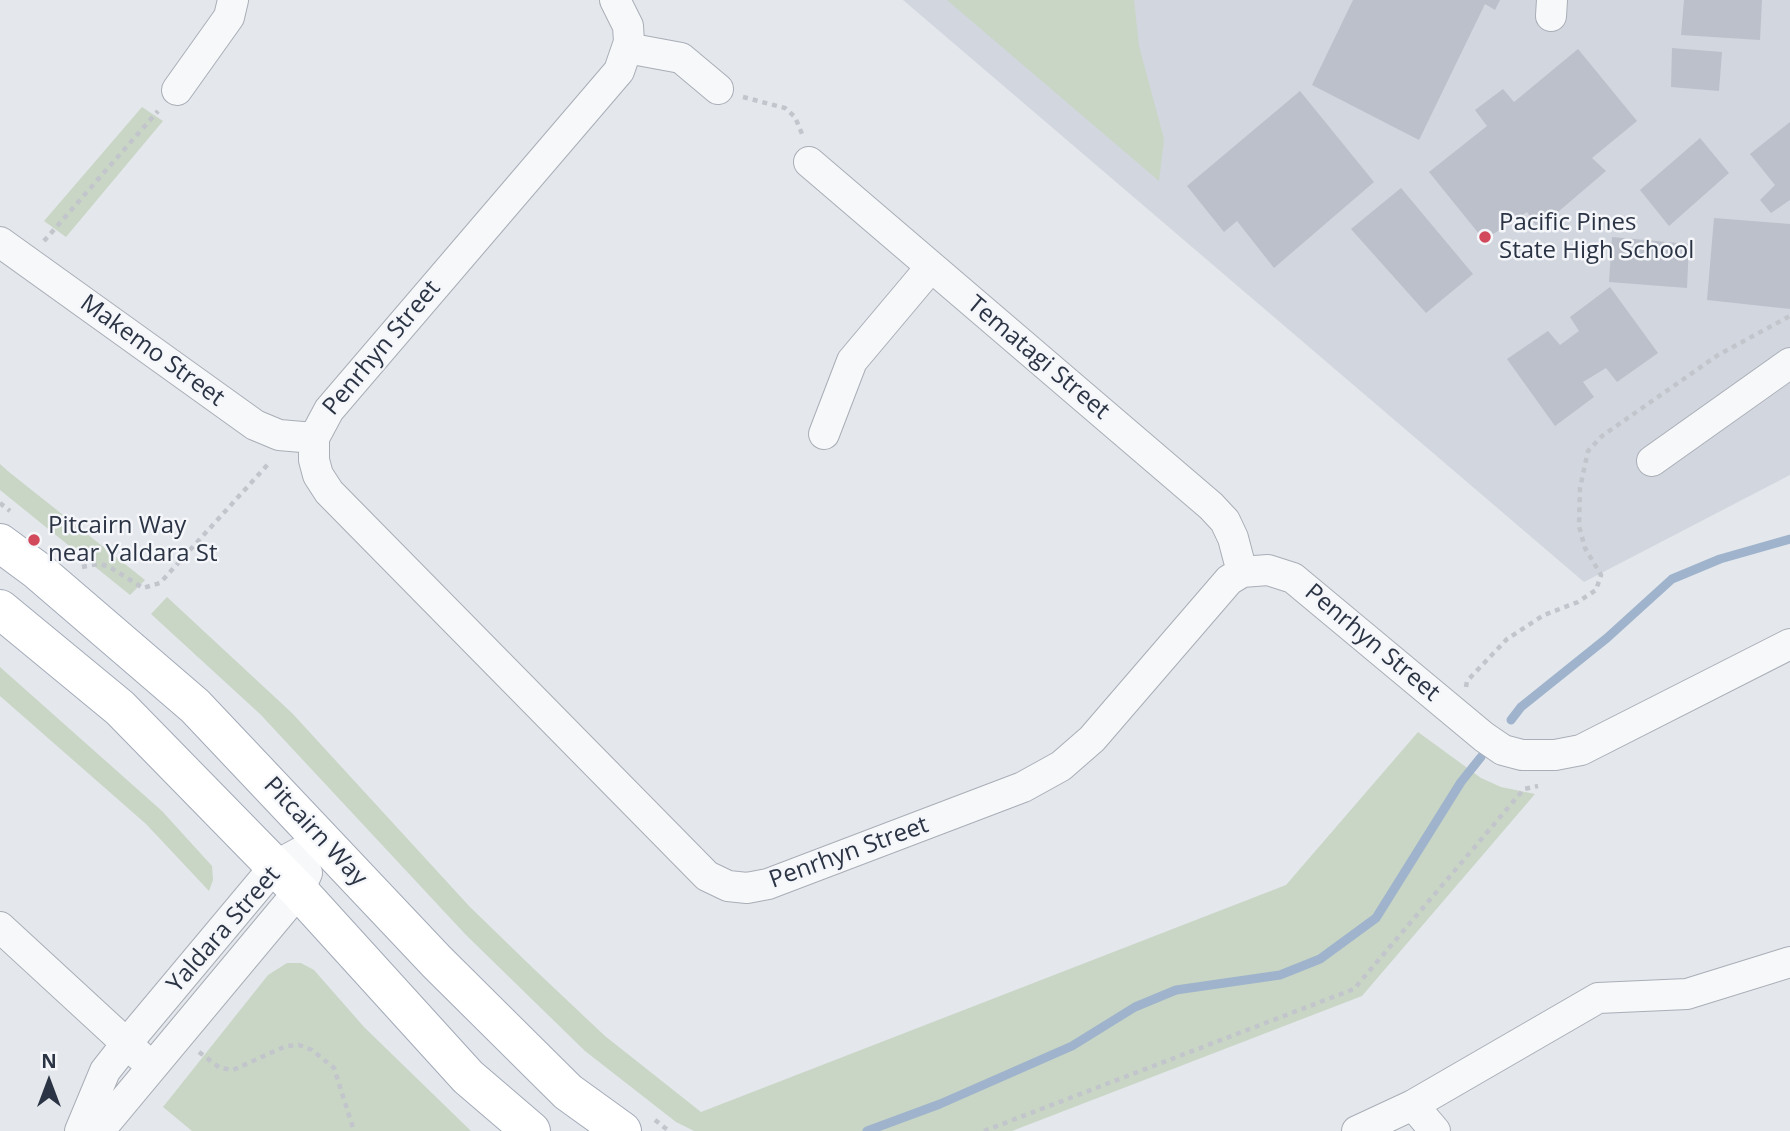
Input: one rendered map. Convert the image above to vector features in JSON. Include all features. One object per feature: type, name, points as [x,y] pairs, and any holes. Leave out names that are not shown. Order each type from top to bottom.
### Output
[{"type":"main road","name":"Pitcairn Way","points":[[0,543],[38,571],[195,706],[321,841],[568,1092],[622,1131]]},
{"type":"main road","points":[[0,609],[120,708],[287,879],[468,1077],[531,1131]]},
{"type":"street","points":[[177,90],[229,17],[233,0]]},
{"type":"street","points":[[615,0],[628,26],[627,48],[681,58],[718,89]]},
{"type":"street","name":"Penrhyn Street","points":[[627,48],[619,71],[328,410],[314,438],[318,475],[328,492],[707,876],[728,886],[747,888],[768,884],[1023,787],[1061,766],[1092,739],[1229,580],[1242,572],[1268,570],[1293,578],[1503,750],[1522,755],[1555,755],[1581,750],[1790,644]]},
{"type":"street","name":"Tematagi Street","points":[[809,162],[1211,506],[1224,521],[1233,538],[1242,572]]},
{"type":"street","name":"Makemo Street","points":[[0,242],[255,425],[279,435],[314,438]]},
{"type":"street","points":[[824,434],[852,361],[931,267]]},
{"type":"street","points":[[1652,461],[1790,363]]},
{"type":"street","name":"Yaldara Street","points":[[80,1131],[105,1071],[127,1043],[321,841]]},
{"type":"street","name":"Yaldara Street","points":[[99,1131],[178,1037],[287,879]]},
{"type":"street","points":[[0,927],[153,1068]]},
{"type":"street","points":[[1357,1131],[1413,1105],[1598,998],[1687,994],[1790,962]]},
{"type":"street","points":[[1413,1105],[1436,1131]]},
{"type":"path","points":[[718,89],[785,108],[795,117],[801,129],[809,162]]},
{"type":"path","points":[[27,260],[177,90]]},
{"type":"path","points":[[80,568],[98,564],[108,566],[143,588],[160,583],[274,458],[279,435]]},
{"type":"path","points":[[1466,688],[1467,681],[1507,639],[1544,615],[1591,595],[1601,575]]},
{"type":"path","points":[[984,1131],[1354,989],[1524,789],[1548,783],[1555,755]]},
{"type":"path","points":[[178,1037],[220,1068],[233,1070],[286,1046],[299,1045],[312,1050],[334,1068],[354,1131]]},
{"type":"shaded area","name":"Pacific Pines State High School","points":[[903,0],[1790,0],[1790,475],[1584,582]]},
{"type":"green space","points":[[947,0],[1134,0],[1139,46],[1164,139],[1159,181]]},
{"type":"green space","points":[[142,107],[163,121],[66,237],[44,221]]},
{"type":"green space","points":[[0,464],[145,580],[130,595],[0,490]]},
{"type":"green space","points":[[167,597],[292,713],[470,907],[535,970],[605,1036],[701,1112],[1286,885],[1418,732],[1481,778],[1501,787],[1535,794],[1362,996],[1012,1131],[694,1131],[676,1122],[585,1051],[466,935],[260,714],[151,614]]},
{"type":"green space","points":[[0,667],[162,811],[212,866],[213,880],[209,891],[146,824],[0,696]]},
{"type":"green space","points":[[287,963],[301,963],[314,970],[364,1027],[471,1131],[192,1131],[163,1107],[268,975]]},
{"type":"building","points":[[1353,0],[1500,0],[1495,10],[1485,4],[1419,140],[1312,85]]},
{"type":"building","points":[[1684,0],[1762,0],[1760,40],[1681,35]]},
{"type":"building","points":[[1672,48],[1722,52],[1719,91],[1671,87]]},
{"type":"building","points":[[1578,49],[1637,121],[1592,158],[1606,171],[1538,229],[1527,212],[1484,240],[1429,172],[1487,126],[1475,110],[1503,89],[1514,102]]},
{"type":"building","points":[[1300,91],[1374,182],[1274,268],[1237,221],[1224,232],[1187,186]]},
{"type":"building","points":[[1790,122],[1790,200],[1771,213],[1760,200],[1775,185],[1750,154]]},
{"type":"building","points":[[1700,138],[1729,173],[1669,226],[1640,190]]},
{"type":"building","points":[[1401,188],[1473,274],[1426,313],[1351,229]]},
{"type":"building","points":[[1714,218],[1790,224],[1790,309],[1707,300]]},
{"type":"building","points":[[1612,237],[1689,244],[1687,288],[1609,282]]},
{"type":"building","points":[[1610,287],[1658,353],[1617,382],[1606,368],[1583,382],[1594,397],[1555,426],[1507,359],[1548,331],[1560,345],[1579,331],[1570,317]]},
{"type":"waterway","points":[[1511,720],[1521,707],[1607,638],[1672,579],[1720,559],[1790,539]]},
{"type":"waterway","points":[[867,1131],[940,1104],[1072,1046],[1135,1007],[1176,990],[1280,975],[1320,959],[1376,918],[1461,782],[1481,757]]},
{"type":"place","name":"Pacific Pines State High School","points":[[1485,237]]},
{"type":"place","name":"Pitcairn Way near Yaldara St","points":[[34,540]]}]
